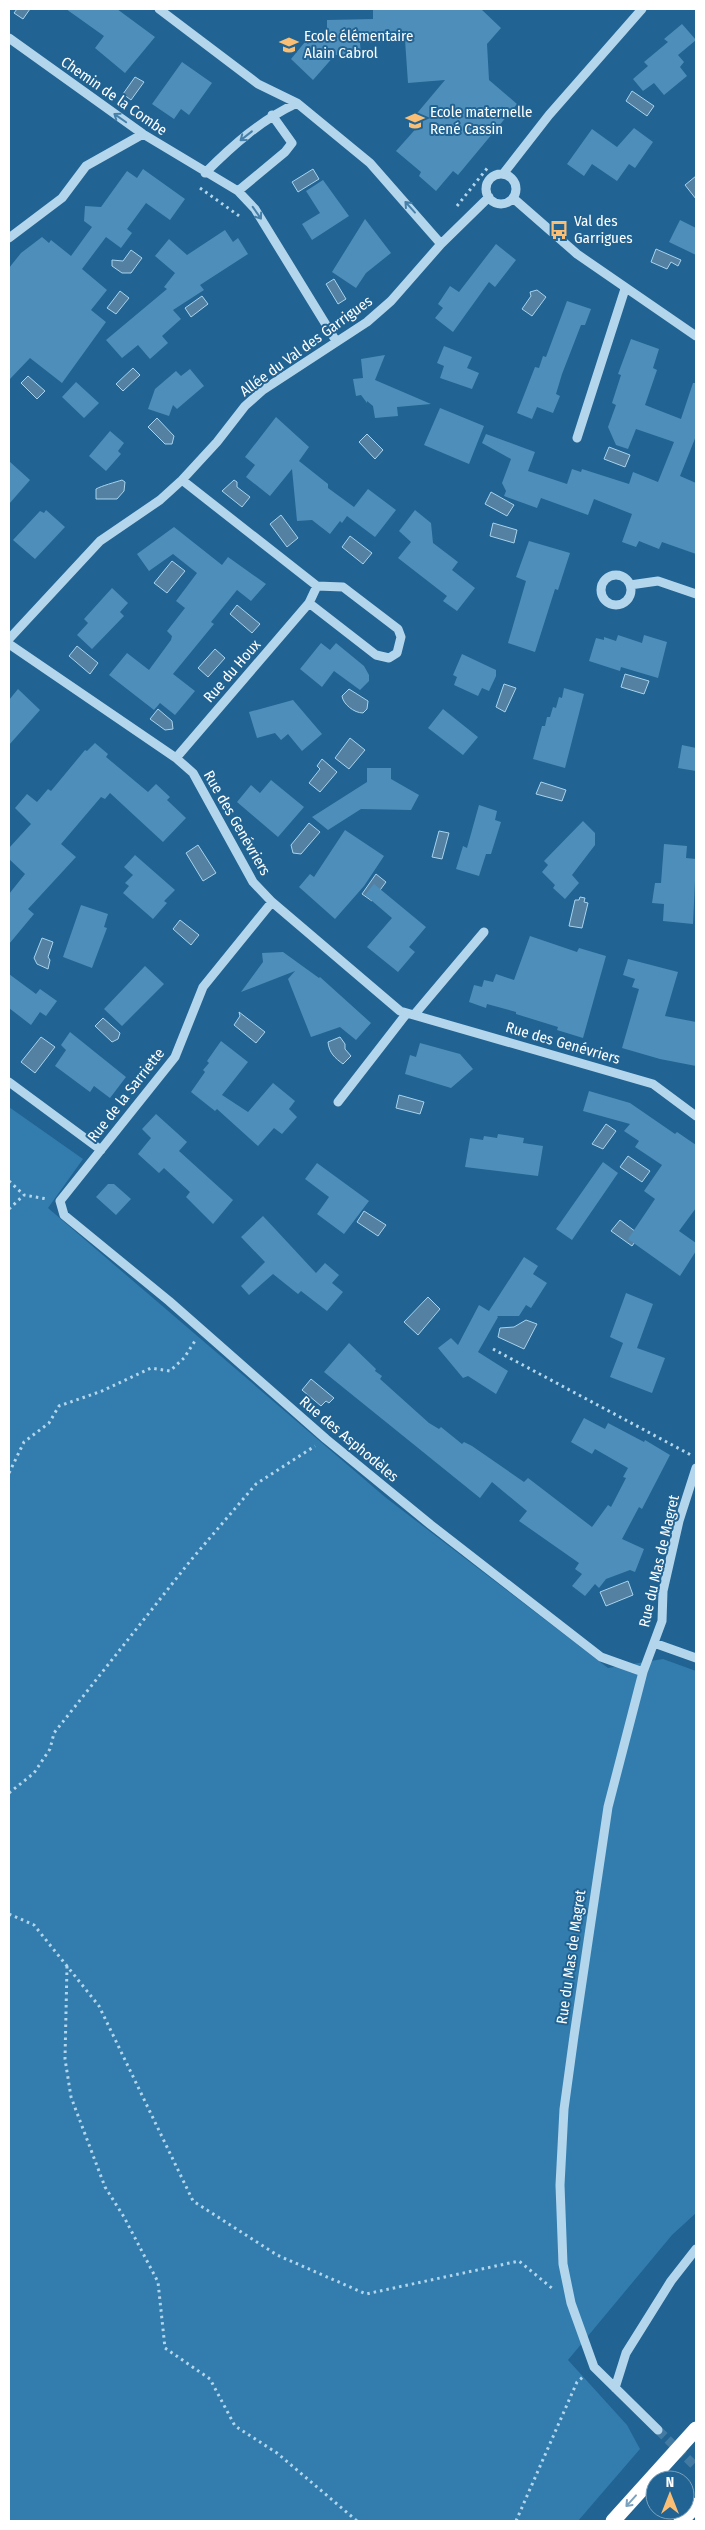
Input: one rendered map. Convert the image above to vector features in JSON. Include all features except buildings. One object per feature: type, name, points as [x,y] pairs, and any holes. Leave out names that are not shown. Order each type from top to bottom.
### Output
[{"type":"highway","points":[[613,2521],[696,2429]]},
{"type":"highway","points":[[681,2521],[696,2504]]},
{"type":"street","points":[[159,9],[258,84],[297,103],[370,163],[442,244]]},
{"type":"street","name":"Allée du Val des Garrigues","points":[[9,639],[100,541],[160,500],[182,480],[217,442],[245,406],[263,390],[336,340],[367,322],[391,301],[442,244],[489,197],[486,188],[490,179],[504,174],[550,115],[642,9]]},
{"type":"street","name":"Chemin de la Combe","points":[[9,38],[143,134],[238,191],[255,209],[336,340]]},
{"type":"street","points":[[206,173],[232,147],[272,115],[297,103]]},
{"type":"street","points":[[238,191],[285,152],[292,143],[272,115]]},
{"type":"street","points":[[9,238],[62,198],[86,166],[143,134]]},
{"type":"street","points":[[489,197],[501,204],[512,198],[516,186],[511,178],[504,174]]},
{"type":"street","points":[[512,198],[576,254],[696,336]]},
{"type":"street","points":[[576,438],[625,289]]},
{"type":"street","points":[[182,480],[317,586],[343,587],[398,629],[401,637],[397,653],[388,658],[376,655],[309,603]]},
{"type":"street","points":[[630,585],[658,582],[696,594]]},
{"type":"street","name":"Rue du Houx","points":[[176,758],[309,603],[317,586]]},
{"type":"street","name":"Rue des Genévriers","points":[[9,644],[176,758],[193,773],[253,882],[272,902],[400,1010],[653,1084],[696,1116]]},
{"type":"street","name":"Rue de la Sarriette","points":[[60,1201],[176,1057],[203,987],[272,902]]},
{"type":"street","points":[[338,1102],[410,1014],[484,932]]},
{"type":"street","points":[[9,1082],[101,1150]]},
{"type":"street","name":"Rue des Asphodèles","points":[[60,1201],[64,1215],[202,1330],[326,1439],[431,1525],[601,1656],[643,1672]]},
{"type":"street","name":"Rue du Mas de Magret","points":[[658,2430],[594,2367],[571,2303],[563,2264],[560,2185],[564,2109],[608,1808],[643,1672],[662,1621],[663,1591],[679,1521],[696,1468]]},
{"type":"street","points":[[654,1643],[696,1658]]},
{"type":"street","points":[[615,2388],[626,2353],[671,2281],[696,2249]]},
{"type":"path","points":[[193,183],[247,222]]},
{"type":"path","points":[[9,1181],[24,1195],[60,1201]]},
{"type":"path","points":[[9,1209],[24,1195]]},
{"type":"path","points":[[9,1473],[24,1442],[49,1423],[59,1406],[102,1391],[151,1368],[170,1371],[184,1358],[202,1330]]},
{"type":"path","points":[[493,1349],[696,1458]]},
{"type":"path","points":[[9,1793],[34,1773],[50,1749],[54,1733],[191,1560],[256,1484],[326,1439]]},
{"type":"path","points":[[9,1914],[34,1924],[99,2006],[193,2201],[277,2255],[366,2294],[519,2261],[571,2303]]},
{"type":"path","points":[[67,1966],[66,2059],[71,2097],[105,2188],[124,2217],[158,2282],[165,2348],[210,2379],[235,2426],[277,2454],[356,2521]]},
{"type":"path","points":[[516,2521],[577,2382],[594,2367]]},
{"type":"shaded area","points":[[17,9],[30,9],[23,19],[14,13]]},
{"type":"shaded area","points":[[135,77],[144,82],[131,100],[123,94]]},
{"type":"shaded area","points":[[632,91],[654,106],[647,116],[626,101]]},
{"type":"shaded area","points":[[313,169],[319,179],[298,192],[292,182]]},
{"type":"shaded area","points":[[696,176],[696,199],[685,185]]},
{"type":"shaded area","points":[[656,249],[681,260],[678,266],[671,262],[667,269],[651,262]]},
{"type":"shaded area","points":[[131,250],[142,258],[131,273],[122,273],[112,266],[112,260],[123,261]]},
{"type":"shaded area","points":[[334,279],[346,299],[338,304],[326,284]]},
{"type":"shaded area","points":[[537,290],[546,297],[532,316],[522,309],[531,296],[530,292]]},
{"type":"shaded area","points":[[120,291],[129,298],[116,314],[107,308]]},
{"type":"shaded area","points":[[202,296],[208,304],[191,317],[185,308]]},
{"type":"shaded area","points":[[133,368],[140,375],[123,391],[116,384]]},
{"type":"shaded area","points":[[28,376],[45,391],[37,399],[21,383]]},
{"type":"shaded area","points":[[157,418],[174,436],[172,444],[165,444],[148,427]]},
{"type":"shaded area","points":[[367,434],[383,450],[375,459],[359,442]]},
{"type":"shaded area","points":[[609,447],[630,455],[625,467],[604,459]]},
{"type":"shaded area","points":[[122,480],[125,482],[124,491],[117,499],[96,499],[96,489]]},
{"type":"shaded area","points":[[234,480],[237,482],[237,487],[250,497],[242,507],[222,491]]},
{"type":"shaded area","points":[[491,492],[514,505],[507,516],[485,504]]},
{"type":"shaded area","points":[[281,515],[298,538],[287,547],[270,524]]},
{"type":"shaded area","points":[[493,523],[517,530],[514,543],[490,536]]},
{"type":"shaded area","points":[[350,536],[372,553],[363,564],[342,547]]},
{"type":"shaded area","points":[[172,561],[185,571],[167,593],[154,583]]},
{"type":"shaded area","points":[[237,605],[260,624],[252,633],[230,614]]},
{"type":"shaded area","points":[[77,646],[98,663],[90,674],[69,656]]},
{"type":"shaded area","points":[[215,649],[225,658],[208,677],[198,668]]},
{"type":"shaded area","points":[[625,674],[649,681],[644,694],[621,687]]},
{"type":"shaded area","points":[[504,684],[516,688],[505,712],[496,707]]},
{"type":"shaded area","points":[[349,689],[368,701],[367,709],[363,713],[353,710],[344,702],[342,696]]},
{"type":"shaded area","points":[[158,709],[172,721],[173,729],[165,730],[150,719]]},
{"type":"shaded area","points":[[350,738],[365,750],[349,769],[335,758]]},
{"type":"shaded area","points":[[322,759],[337,772],[320,792],[309,783],[320,769],[317,766]]},
{"type":"shaded area","points":[[541,782],[566,790],[562,801],[536,794]]},
{"type":"shaded area","points":[[309,823],[320,832],[301,854],[293,853],[291,845]]},
{"type":"shaded area","points":[[439,831],[449,833],[442,859],[432,857]]},
{"type":"shaded area","points":[[198,845],[216,873],[203,881],[186,853]]},
{"type":"shaded area","points":[[376,874],[386,882],[372,901],[362,894]]},
{"type":"shaded area","points":[[580,897],[585,898],[584,902],[588,903],[582,928],[569,926],[575,900],[579,900]]},
{"type":"shaded area","points":[[180,920],[199,935],[191,945],[173,929]]},
{"type":"shaded area","points":[[42,938],[53,942],[48,957],[50,960],[48,969],[37,964],[34,958]]},
{"type":"shaded area","points":[[239,1012],[265,1032],[256,1043],[234,1025],[240,1016]]},
{"type":"shaded area","points":[[103,1018],[120,1033],[118,1039],[112,1042],[95,1026]]},
{"type":"shaded area","points":[[41,1037],[55,1047],[35,1073],[21,1062]]},
{"type":"shaded area","points":[[340,1037],[345,1044],[345,1049],[351,1056],[343,1064],[333,1055],[328,1042]]},
{"type":"shaded area","points":[[399,1095],[424,1102],[420,1114],[396,1108]]},
{"type":"shaded area","points":[[9,1107],[83,1159],[48,1208],[385,1497],[608,1668],[663,1659],[696,1671],[696,2213],[672,2235],[568,2360],[627,2425],[640,2449],[578,2521],[9,2521]]},
{"type":"shaded area","points":[[606,1124],[616,1131],[603,1149],[592,1144]]},
{"type":"shaded area","points":[[628,1156],[650,1171],[642,1182],[620,1167]]},
{"type":"shaded area","points":[[364,1211],[386,1225],[378,1236],[357,1222]]},
{"type":"shaded area","points":[[620,1220],[640,1235],[632,1246],[611,1231]]},
{"type":"shaded area","points":[[428,1297],[440,1309],[418,1335],[404,1322]]},
{"type":"shaded area","points":[[526,1320],[537,1324],[524,1349],[498,1337],[500,1328],[514,1327]]},
{"type":"shaded area","points":[[311,1379],[334,1398],[329,1403],[326,1401],[321,1406],[302,1390]]},
{"type":"shaded area","points":[[628,1581],[633,1595],[606,1606],[600,1592]]},
{"type":"tunnel","points":[[658,2430],[696,2467]]},
{"type":"place","name":"Ecole élémentaire Alain Cabrol","points":[[289,45]]},
{"type":"place","name":"Ecole maternelle René Cassin","points":[[415,121]]},
{"type":"place","name":"Val des Garrigues","points":[[559,230]]}]
